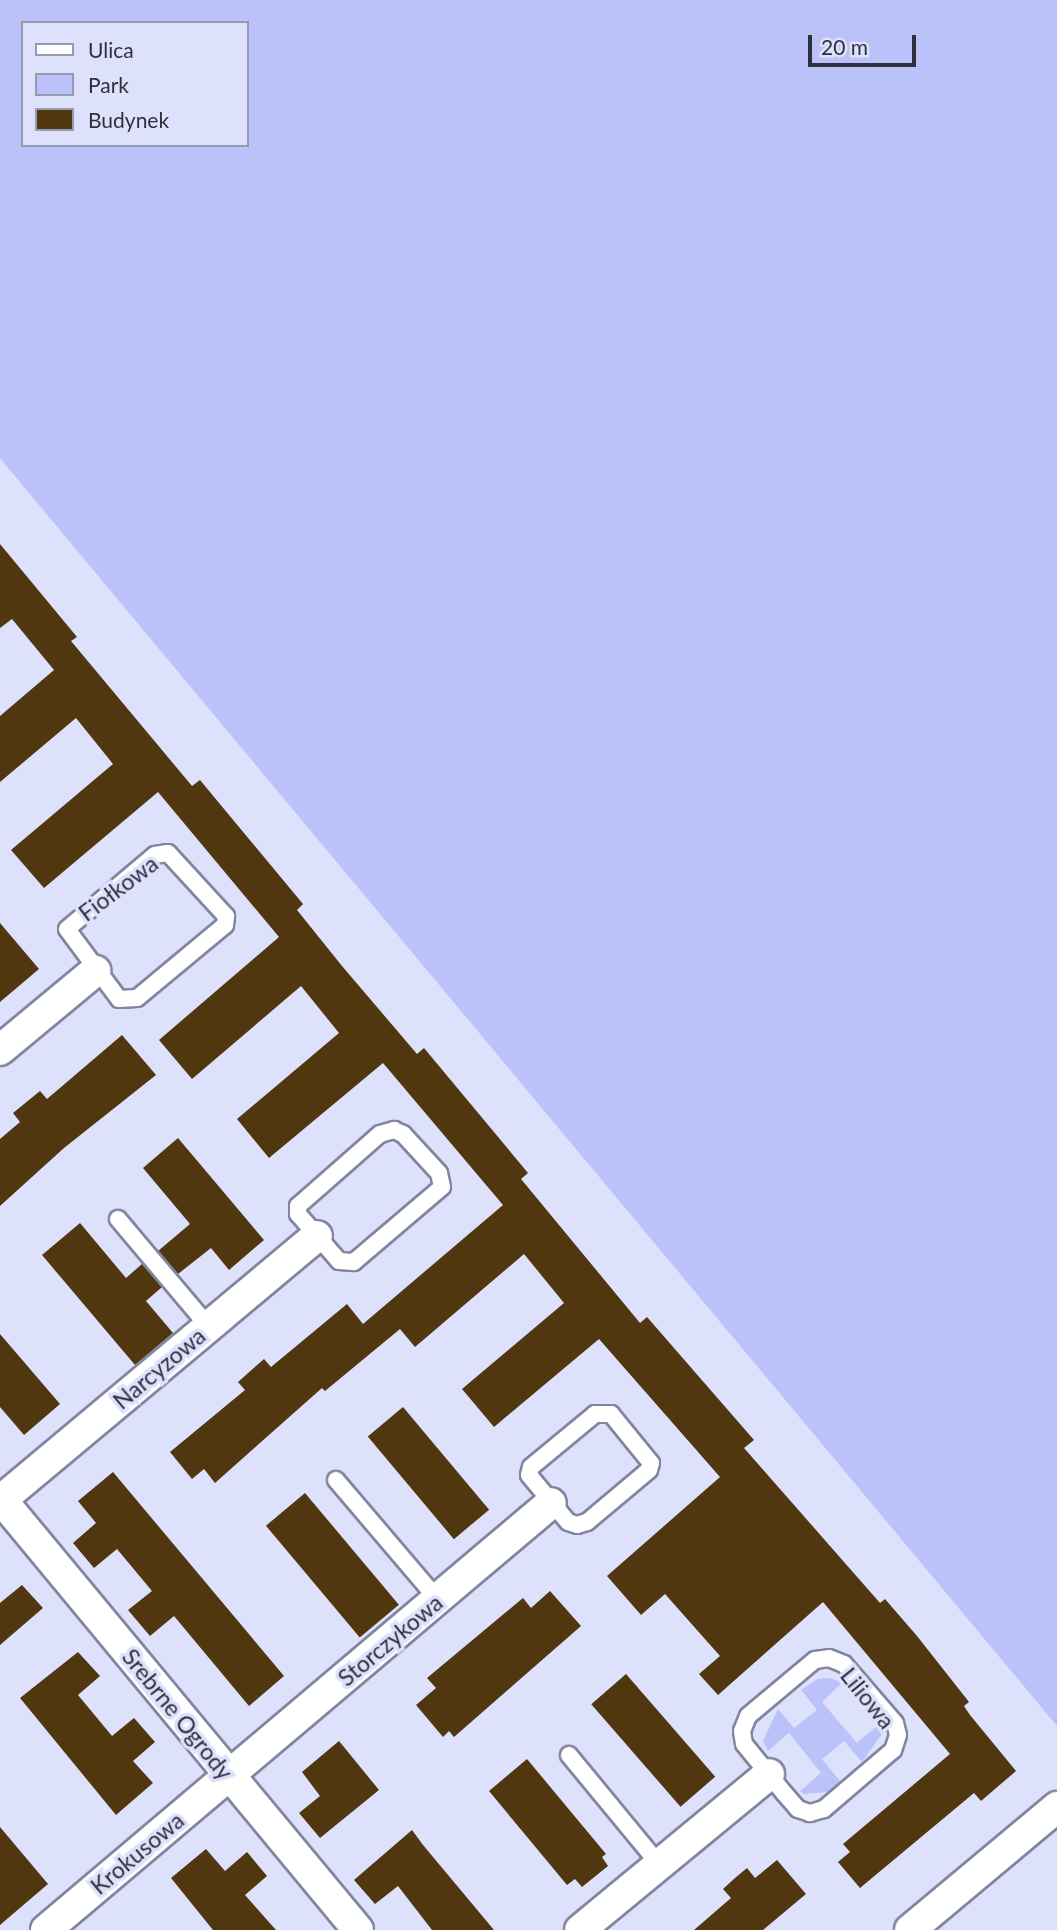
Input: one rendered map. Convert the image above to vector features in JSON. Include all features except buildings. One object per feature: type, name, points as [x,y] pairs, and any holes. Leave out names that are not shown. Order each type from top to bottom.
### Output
[{"type":"street","points":[[0,1050],[95,971]]},
{"type":"street","name":"Narcyzowa","points":[[1,1499],[317,1236]]},
{"type":"street","name":"Srebrne Ogrody","points":[[1,1499],[358,1930]]},
{"type":"street","name":"Storczykowa","points":[[229,1776],[551,1503]]},
{"type":"street","points":[[580,1930],[769,1774]]},
{"type":"street","name":"Krokusowa","points":[[46,1930],[229,1776]]},
{"type":"street","points":[[910,1930],[1057,1807]]},
{"type":"lane","name":"Fiołkowa","points":[[168,853],[177,859],[226,916],[225,925],[137,998],[119,999],[95,971],[67,929],[155,855],[168,853]]},
{"type":"lane","points":[[394,1130],[403,1134],[439,1173],[442,1187],[354,1262],[339,1261],[317,1236],[298,1214],[302,1201],[380,1134],[394,1130]]},
{"type":"lane","points":[[118,1219],[209,1326]]},
{"type":"lane","points":[[595,1414],[611,1414],[651,1462],[649,1470],[587,1522],[568,1522],[551,1503],[531,1481],[531,1467],[595,1414]]},
{"type":"lane","points":[[336,1480],[438,1600]]},
{"type":"lane","name":"Liliowa","points":[[829,1658],[844,1664],[895,1723],[898,1735],[893,1750],[824,1809],[810,1813],[798,1809],[769,1774],[744,1744],[742,1731],[748,1716],[815,1660],[829,1658]]},
{"type":"lane","points":[[569,1755],[659,1864]]},
{"type":"green space","points":[[0,0],[1057,0],[1057,1726],[0,458]]},
{"type":"green space","points":[[830,1678],[842,1683],[822,1702],[857,1743],[878,1725],[882,1734],[862,1762],[844,1741],[822,1759],[840,1781],[827,1792],[804,1794],[800,1791],[821,1773],[789,1733],[768,1751],[763,1741],[778,1709],[794,1728],[817,1710],[801,1690],[817,1679]]}]
